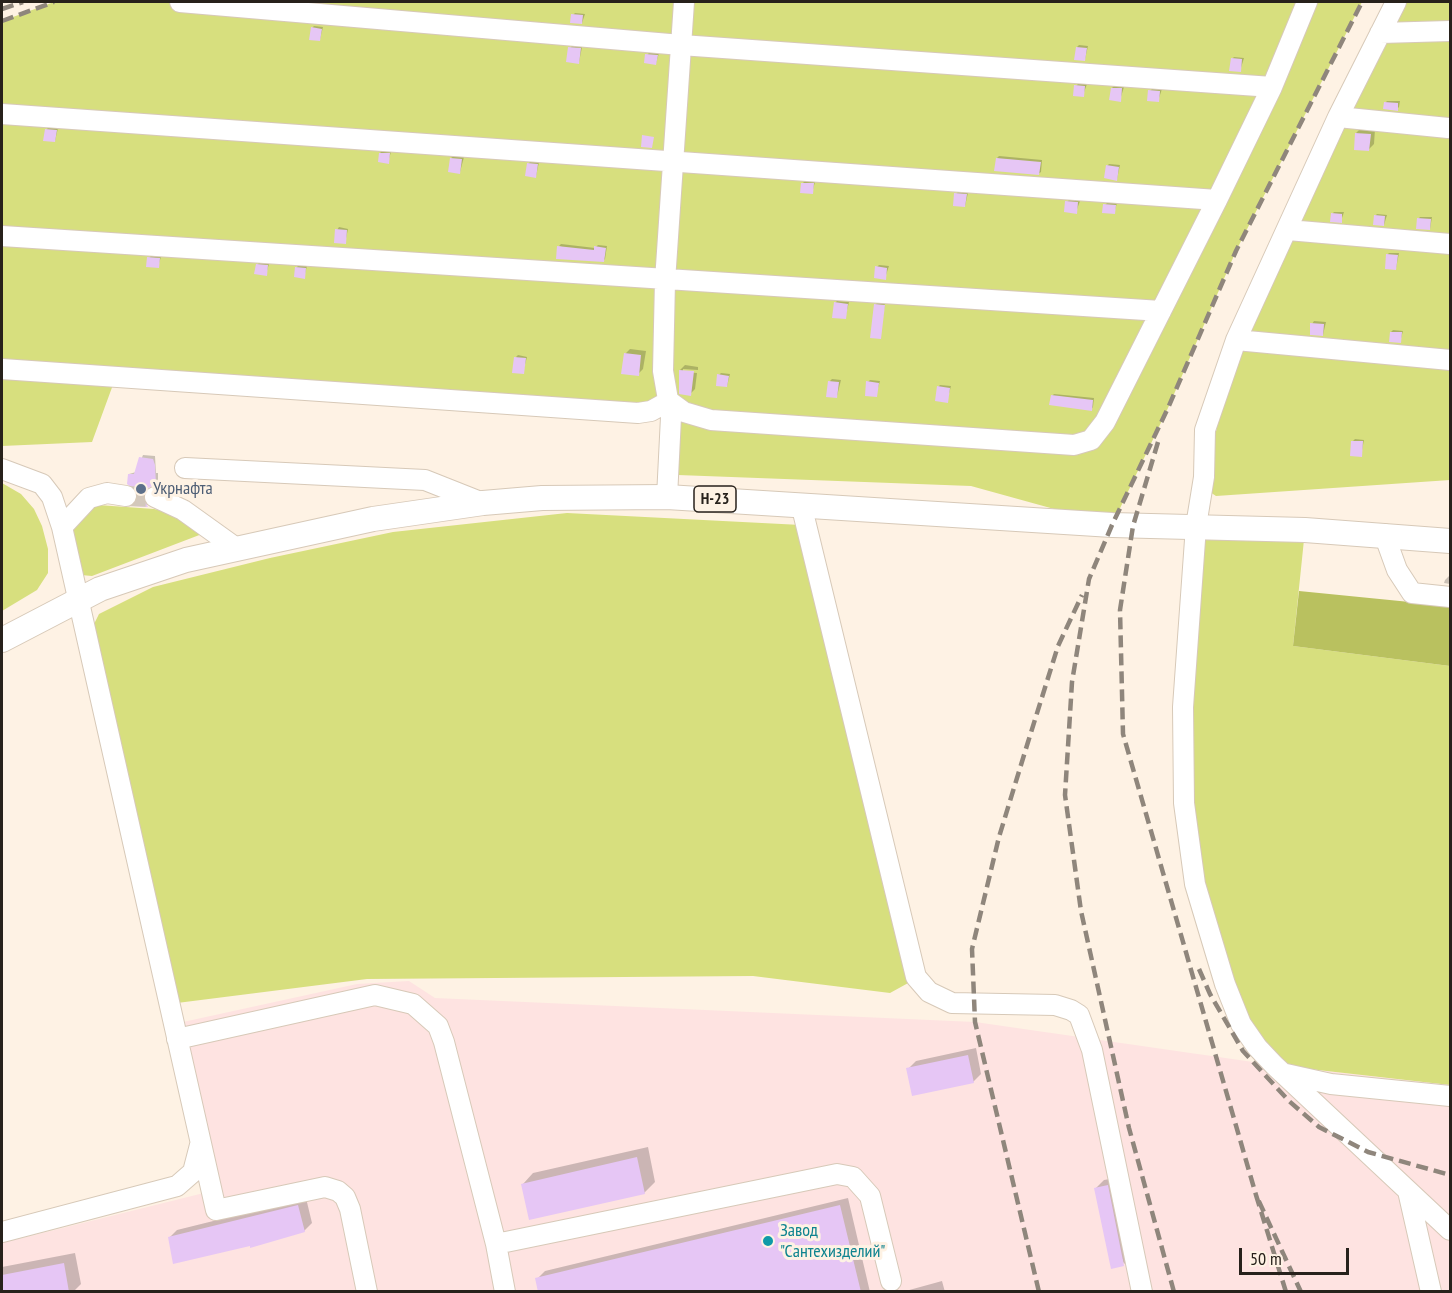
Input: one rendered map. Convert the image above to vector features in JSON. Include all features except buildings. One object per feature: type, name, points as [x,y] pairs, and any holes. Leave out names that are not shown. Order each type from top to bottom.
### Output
[{"type":"main road","name":"Н-23","points":[[2,640],[78,599],[148,572],[236,548],[373,519],[483,503],[542,498],[667,497],[1112,525],[1384,534],[1450,541]]},
{"type":"street","points":[[180,2],[681,45],[1272,87]]},
{"type":"street","points":[[667,497],[669,401],[663,371],[665,281],[684,2]]},
{"type":"street","points":[[669,401],[684,412],[711,420],[1082,444],[1091,440],[1102,428],[1217,200],[1272,87],[1307,2]]},
{"type":"street","points":[[1396,2],[1338,117],[1236,340],[1205,430],[1204,477],[1196,526],[1183,706],[1184,803],[1195,884],[1225,984],[1241,1024],[1257,1047],[1283,1073],[1450,1230]]},
{"type":"street","points":[[1380,33],[1450,31]]},
{"type":"street","points":[[2,114],[1217,200]]},
{"type":"street","points":[[1338,117],[1448,128]]},
{"type":"street","points":[[1288,230],[1450,244]]},
{"type":"street","points":[[2,236],[665,281],[1161,311]]},
{"type":"street","points":[[1236,340],[1450,360]]},
{"type":"street","points":[[2,369],[638,413],[651,411],[669,401]]},
{"type":"street","points":[[185,468],[425,480],[483,503]]},
{"type":"street","points":[[2,469],[42,484],[52,497],[62,527],[216,1210],[325,1187],[338,1191],[350,1209],[367,1292]]},
{"type":"street","points":[[62,527],[89,498],[107,493],[126,496]]},
{"type":"street","points":[[155,497],[183,510],[236,548]]},
{"type":"street","points":[[801,504],[916,977],[929,992],[952,1003],[1055,1005],[1071,1010],[1079,1016],[1092,1050],[1142,1292]]},
{"type":"street","points":[[1384,534],[1397,570],[1412,593],[1450,597]]},
{"type":"street","points":[[177,1039],[375,994],[413,1004],[438,1026],[444,1042],[496,1244],[505,1292]]},
{"type":"street","points":[[1283,1073],[1331,1084],[1450,1096]]},
{"type":"street","points":[[2,1232],[177,1186],[193,1172],[200,1142]]},
{"type":"street","points":[[496,1244],[837,1174],[854,1177],[870,1196],[891,1281]]},
{"type":"street","points":[[1408,1191],[1431,1292]]},
{"type":"shaded area","points":[[409,981],[435,998],[975,1022],[1274,1065],[1450,1085],[1450,1291],[2,1292],[2,1243],[216,1190],[183,1022],[357,984]]},
{"type":"green space","points":[[54,2],[1362,2],[1236,251],[1168,408],[1112,525],[971,486],[678,475],[678,417],[114,382],[92,442],[2,446],[2,21]]},
{"type":"green space","points":[[1405,2],[1450,2],[1450,480],[1216,496],[1207,490],[1208,467],[1232,360],[1253,307]]},
{"type":"green space","points":[[2,483],[21,494],[34,509],[42,526],[48,549],[48,573],[37,590],[2,611]]},
{"type":"green space","points":[[98,505],[167,512],[202,534],[92,576],[81,575],[70,531],[85,507]]},
{"type":"green space","points":[[567,513],[801,525],[910,982],[890,993],[753,976],[367,979],[177,1003],[94,624],[99,614],[153,587],[270,558],[393,532]]},
{"type":"green space","points":[[1196,526],[1305,530],[1293,646],[1450,666],[1450,1085],[1274,1065],[1241,1024],[1187,838]]},
{"type":"green space","points":[[1299,591],[1450,606],[1450,666],[1293,646]]},
{"type":"tunnel","points":[[126,496],[155,497]]},
{"type":"railway","points":[[2,9],[23,2]]},
{"type":"railway","points":[[2,21],[54,2]]},
{"type":"railway","points":[[1174,1292],[1129,1128],[1081,911],[1065,795],[1072,682],[1089,579],[1112,525],[1168,408],[1236,251],[1362,2]]},
{"type":"railway","points":[[1158,442],[1133,526],[1120,610],[1123,734],[1256,1195]]},
{"type":"railway","points":[[1039,1292],[975,1022],[972,949],[999,837],[1028,742],[1058,646],[1082,595]]},
{"type":"railway","points":[[1199,969],[1210,994],[1243,1051],[1289,1101],[1319,1127],[1368,1152],[1450,1175]]},
{"type":"railway","points":[[1286,1292],[1256,1195],[1301,1292]]},
{"type":"place","name":"Укрнафта","points":[[141,489]]},
{"type":"place","name":"Завод \"Сантехизделий\"","points":[[768,1241]]}]
